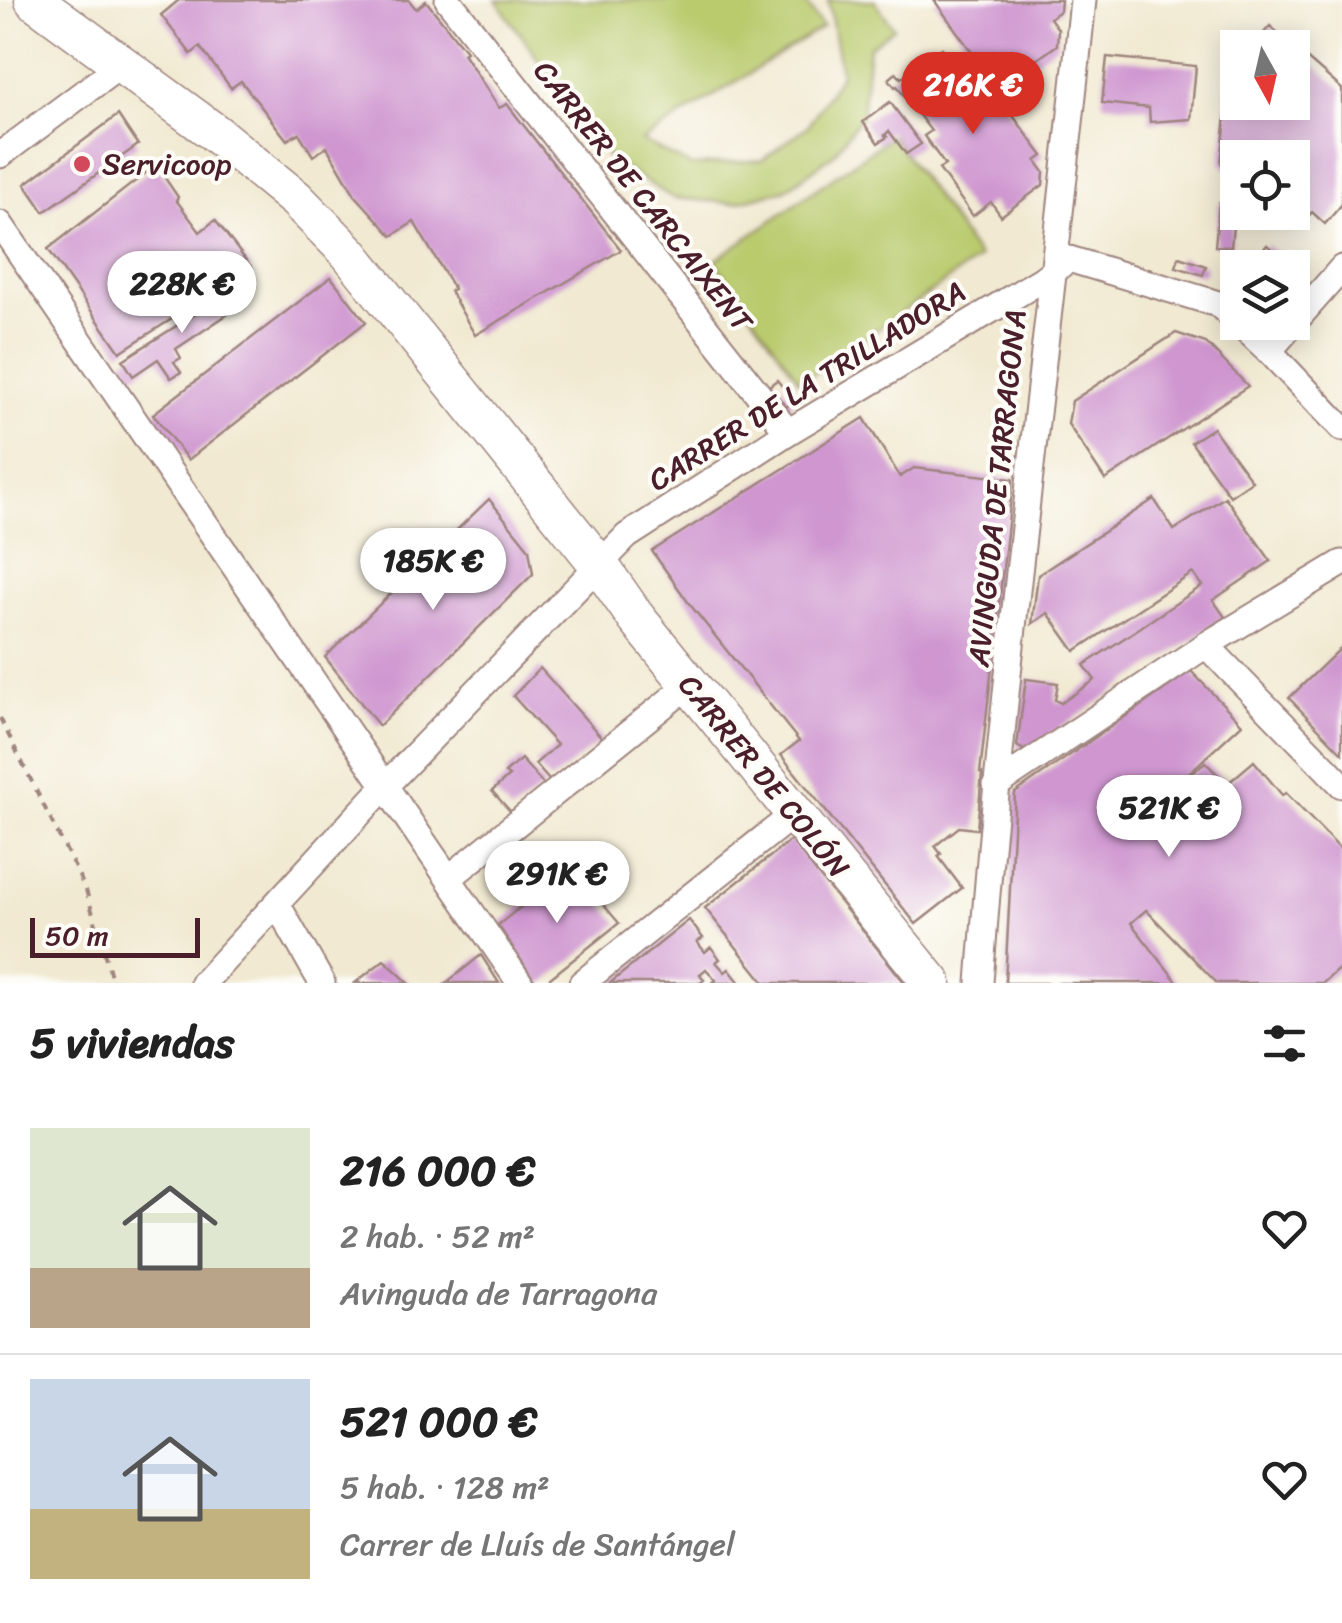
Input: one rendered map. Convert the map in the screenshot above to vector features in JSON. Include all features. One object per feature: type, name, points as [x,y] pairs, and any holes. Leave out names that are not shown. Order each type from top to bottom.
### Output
[{"type":"street","name":"CARRER DE COLÓN","points":[[34,0],[215,133],[296,199],[349,253],[932,983]]},
{"type":"street","name":"CARRER DE CARCAIXENT","points":[[448,0],[788,432]]},
{"type":"street","name":"AVINGUDA DE TARRAGONA","points":[[980,983],[996,786],[1083,0]]},
{"type":"street","points":[[0,155],[122,64]]},
{"type":"street","points":[[0,224],[520,983]]},
{"type":"street","points":[[1055,270],[1069,259],[1220,306]]},
{"type":"street","points":[[1270,351],[1342,268]]},
{"type":"street","name":"CARRER DE LA TRILLADORA","points":[[203,983],[386,785],[627,536],[788,432],[1055,270]]},
{"type":"street","points":[[1258,340],[1342,428]]},
{"type":"street","points":[[996,786],[1206,645],[1342,562]]},
{"type":"street","points":[[1206,645],[1342,784]]},
{"type":"street","points":[[449,878],[690,684]]},
{"type":"street","points":[[582,983],[794,814]]},
{"type":"street","points":[[277,904],[322,983]]},
{"type":"path","points":[[0,718],[86,890],[113,983]]},
{"type":"green space","points":[[496,0],[803,0],[823,27],[642,141],[691,166],[762,160],[808,126],[841,74],[828,0],[874,0],[894,28],[869,47],[862,115],[833,155],[786,189],[733,203],[673,198],[609,159]]},
{"type":"green space","points":[[892,136],[979,258],[801,383],[714,261]]},
{"type":"building","points":[[179,0],[409,0],[416,9],[426,1],[466,51],[463,53],[499,108],[507,104],[621,250],[475,335],[450,291],[454,289],[414,222],[392,236],[355,195],[327,147],[313,156],[299,133],[287,140],[241,81],[231,88],[200,47],[191,54],[161,15]]},
{"type":"building","points":[[934,0],[1061,0],[1060,11],[1050,18],[1058,29],[1057,45],[998,88]]},
{"type":"building","points":[[942,48],[983,103],[996,93],[1043,156],[1036,161],[1044,172],[1043,185],[1001,216],[991,202],[973,216],[939,169],[945,165],[924,136],[931,131],[889,79],[896,73],[901,78]]},
{"type":"building","points":[[1107,57],[1196,66],[1191,119],[1150,122],[1149,108],[1102,103]]},
{"type":"building","points":[[1310,61],[1342,89],[1342,204],[1325,224],[1312,212],[1310,214],[1310,140],[1223,140],[1225,120],[1310,120]]},
{"type":"building","points":[[890,102],[921,144],[906,154],[889,131],[878,143],[863,122]]},
{"type":"building","points":[[118,115],[138,145],[44,212],[25,184]]},
{"type":"building","points":[[156,165],[200,232],[215,220],[252,268],[120,352],[48,249]]},
{"type":"building","points":[[1219,203],[1220,230],[1233,230],[1231,247],[1215,246]]},
{"type":"building","points":[[1179,257],[1206,266],[1203,275],[1176,267]]},
{"type":"building","points":[[331,277],[366,322],[188,460],[153,414]]},
{"type":"building","points":[[236,288],[246,302],[176,349],[181,358],[174,362],[181,372],[171,378],[158,359],[133,376],[123,360]]},
{"type":"building","points":[[1176,333],[1206,343],[1248,386],[1105,480],[1068,424],[1072,401]]},
{"type":"building","points":[[777,380],[794,401],[786,407],[769,386]]},
{"type":"building","points":[[864,418],[900,477],[914,468],[1013,479],[977,829],[959,827],[935,846],[962,888],[916,924],[781,755],[799,741],[652,551]]},
{"type":"building","points":[[1213,428],[1252,481],[1230,496],[1191,442]]},
{"type":"building","points":[[1225,497],[1271,561],[1213,600],[1225,617],[1026,751],[1017,746],[1026,679],[1058,683],[1055,700],[1061,703],[1095,680],[1084,665],[1202,586],[1193,573],[1075,651],[1048,613],[1032,624],[1038,575],[1154,499],[1174,530]]},
{"type":"building","points":[[489,499],[529,549],[533,574],[379,726],[325,657]]},
{"type":"building","points":[[1342,647],[1342,753],[1289,698]]},
{"type":"building","points":[[540,668],[603,739],[550,781],[535,764],[557,745],[513,696]]},
{"type":"building","points":[[1191,671],[1242,724],[1179,785],[1205,762],[1227,784],[1254,761],[1282,795],[1286,793],[1342,851],[1342,966],[1323,983],[1217,983],[1146,910],[1131,923],[1178,983],[1005,983],[1015,793]]},
{"type":"building","points":[[521,759],[545,786],[511,812],[492,791]]},
{"type":"building","points":[[791,840],[905,983],[765,983],[705,908]]},
{"type":"building","points":[[571,867],[619,923],[544,983],[536,983],[498,925]]},
{"type":"building","points":[[689,920],[703,938],[697,942],[705,952],[711,947],[720,959],[716,962],[725,972],[729,969],[740,983],[712,983],[716,980],[706,969],[700,974],[704,980],[700,983],[610,983]]},
{"type":"building","points":[[481,955],[499,983],[446,983],[460,972]]},
{"type":"building","points":[[384,960],[409,983],[355,983]]},
{"type":"place","name":"Servicoop","points":[[82,164]]}]
